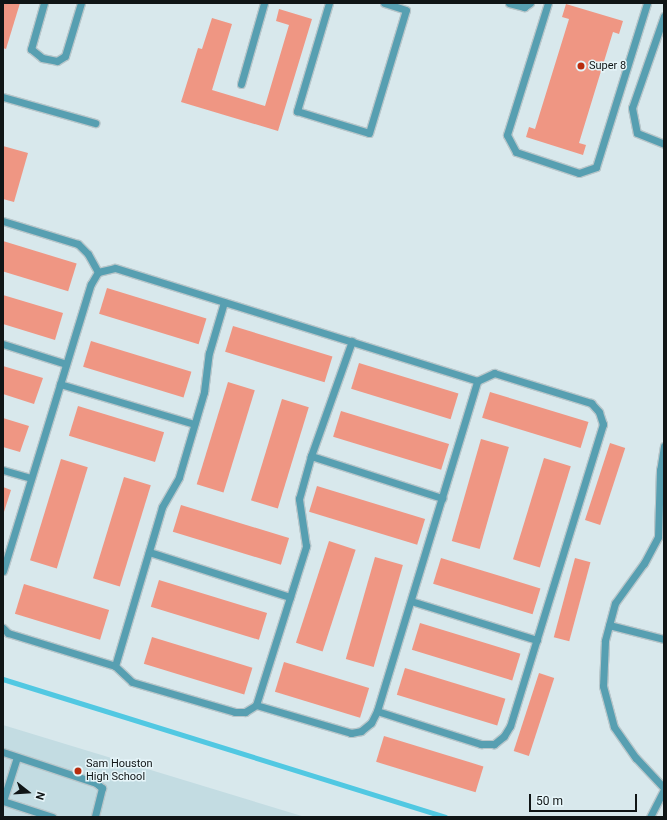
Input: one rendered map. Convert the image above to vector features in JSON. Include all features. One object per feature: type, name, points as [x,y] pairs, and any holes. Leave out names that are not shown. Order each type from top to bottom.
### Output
[{"type":"lane","points":[[44,3],[32,49],[42,58],[56,61],[65,56],[81,3]]},
{"type":"lane","points":[[241,84],[264,3]]},
{"type":"lane","points":[[329,3],[297,111],[369,133],[406,10],[384,3]]},
{"type":"lane","points":[[510,3],[524,7],[530,3]]},
{"type":"lane","points":[[548,3],[507,135],[516,152],[579,173],[596,167],[647,3]]},
{"type":"lane","points":[[664,16],[632,108],[638,133],[664,144]]},
{"type":"lane","points":[[3,97],[95,123]]},
{"type":"lane","points":[[3,221],[78,244],[88,254],[98,272]]},
{"type":"lane","points":[[3,571],[90,284],[98,272],[115,268],[352,341],[477,382]]},
{"type":"lane","points":[[114,666],[162,507],[179,477],[204,392],[209,353],[224,302]]},
{"type":"lane","points":[[3,628],[8,633],[114,666],[132,682],[235,712],[245,712],[256,705],[306,546],[299,499],[311,456],[352,341]]},
{"type":"lane","points":[[3,344],[66,364]]},
{"type":"lane","points":[[256,705],[351,733],[361,731],[371,723],[377,711],[477,382],[494,373],[591,403],[600,412],[603,424],[510,726],[494,744],[481,744],[377,711]]},
{"type":"lane","points":[[60,384],[194,424]]},
{"type":"lane","points":[[650,817],[664,789],[636,758],[614,727],[603,686],[605,641],[615,603],[644,563],[658,537],[660,470],[664,446]]},
{"type":"lane","points":[[311,456],[442,498]]},
{"type":"lane","points":[[3,470],[31,478]]},
{"type":"lane","points":[[149,552],[290,597]]},
{"type":"lane","points":[[411,601],[537,640]]},
{"type":"lane","points":[[609,625],[664,639]]},
{"type":"lane","points":[[3,752],[96,783],[102,788],[96,817]]},
{"type":"lane","points":[[17,757],[3,801],[52,817]]},
{"type":"shaded area","name":"Sam Houston High School","points":[[3,725],[305,817],[3,817]]},
{"type":"building","points":[[3,3],[20,3],[6,49],[3,48]]},
{"type":"building","points":[[566,4],[623,21],[619,34],[613,32],[579,143],[586,145],[583,155],[526,137],[529,127],[535,129],[569,19],[562,17]]},
{"type":"building","points":[[279,9],[312,19],[278,131],[181,102],[198,48],[202,49],[212,18],[232,24],[212,90],[265,106],[289,25],[276,21]]},
{"type":"building","points":[[3,146],[28,153],[14,202],[3,199]]},
{"type":"building","points":[[3,241],[77,264],[68,291],[3,271]]},
{"type":"building","points":[[107,288],[206,318],[199,344],[99,314]]},
{"type":"building","points":[[3,295],[63,313],[55,340],[3,324]]},
{"type":"building","points":[[233,326],[332,356],[325,382],[225,352]]},
{"type":"building","points":[[91,341],[191,372],[184,398],[83,367]]},
{"type":"building","points":[[359,363],[458,393],[451,419],[351,389]]},
{"type":"building","points":[[3,366],[43,378],[34,404],[3,394]]},
{"type":"building","points":[[228,382],[255,390],[223,493],[197,484]]},
{"type":"building","points":[[490,392],[588,422],[581,448],[482,418]]},
{"type":"building","points":[[282,399],[309,407],[278,509],[251,500]]},
{"type":"building","points":[[78,406],[164,432],[155,462],[69,436]]},
{"type":"building","points":[[341,411],[449,444],[441,470],[333,437]]},
{"type":"building","points":[[3,418],[29,426],[20,452],[3,447]]},
{"type":"building","points":[[481,439],[509,447],[480,549],[452,541]]},
{"type":"building","points":[[610,443],[625,448],[600,525],[585,520]]},
{"type":"building","points":[[544,458],[571,466],[540,568],[513,559]]},
{"type":"building","points":[[61,459],[88,467],[57,569],[30,560]]},
{"type":"building","points":[[124,477],[151,485],[120,587],[93,578]]},
{"type":"building","points":[[317,486],[425,519],[417,545],[309,512]]},
{"type":"building","points":[[3,487],[11,490],[3,515]]},
{"type":"building","points":[[181,505],[289,538],[281,565],[173,532]]},
{"type":"building","points":[[329,541],[356,550],[323,651],[296,643]]},
{"type":"building","points":[[375,557],[403,565],[374,667],[346,659]]},
{"type":"building","points":[[441,558],[540,588],[533,614],[433,584]]},
{"type":"building","points":[[575,558],[590,562],[569,641],[554,637]]},
{"type":"building","points":[[159,580],[267,613],[259,640],[151,607]]},
{"type":"building","points":[[24,584],[109,610],[100,640],[15,614]]},
{"type":"building","points":[[420,623],[520,654],[512,680],[412,650]]},
{"type":"building","points":[[152,637],[252,668],[244,694],[144,664]]},
{"type":"building","points":[[284,662],[369,688],[360,718],[275,692]]},
{"type":"building","points":[[405,668],[505,699],[497,725],[397,695]]},
{"type":"building","points":[[539,673],[554,678],[529,756],[514,751]]},
{"type":"building","points":[[384,736],[483,766],[476,792],[376,762]]},
{"type":"waterway","points":[[3,679],[445,817]]},
{"type":"place","name":"Super 8","points":[[581,66]]},
{"type":"place","name":"Sam Houston High School","points":[[78,771]]}]
